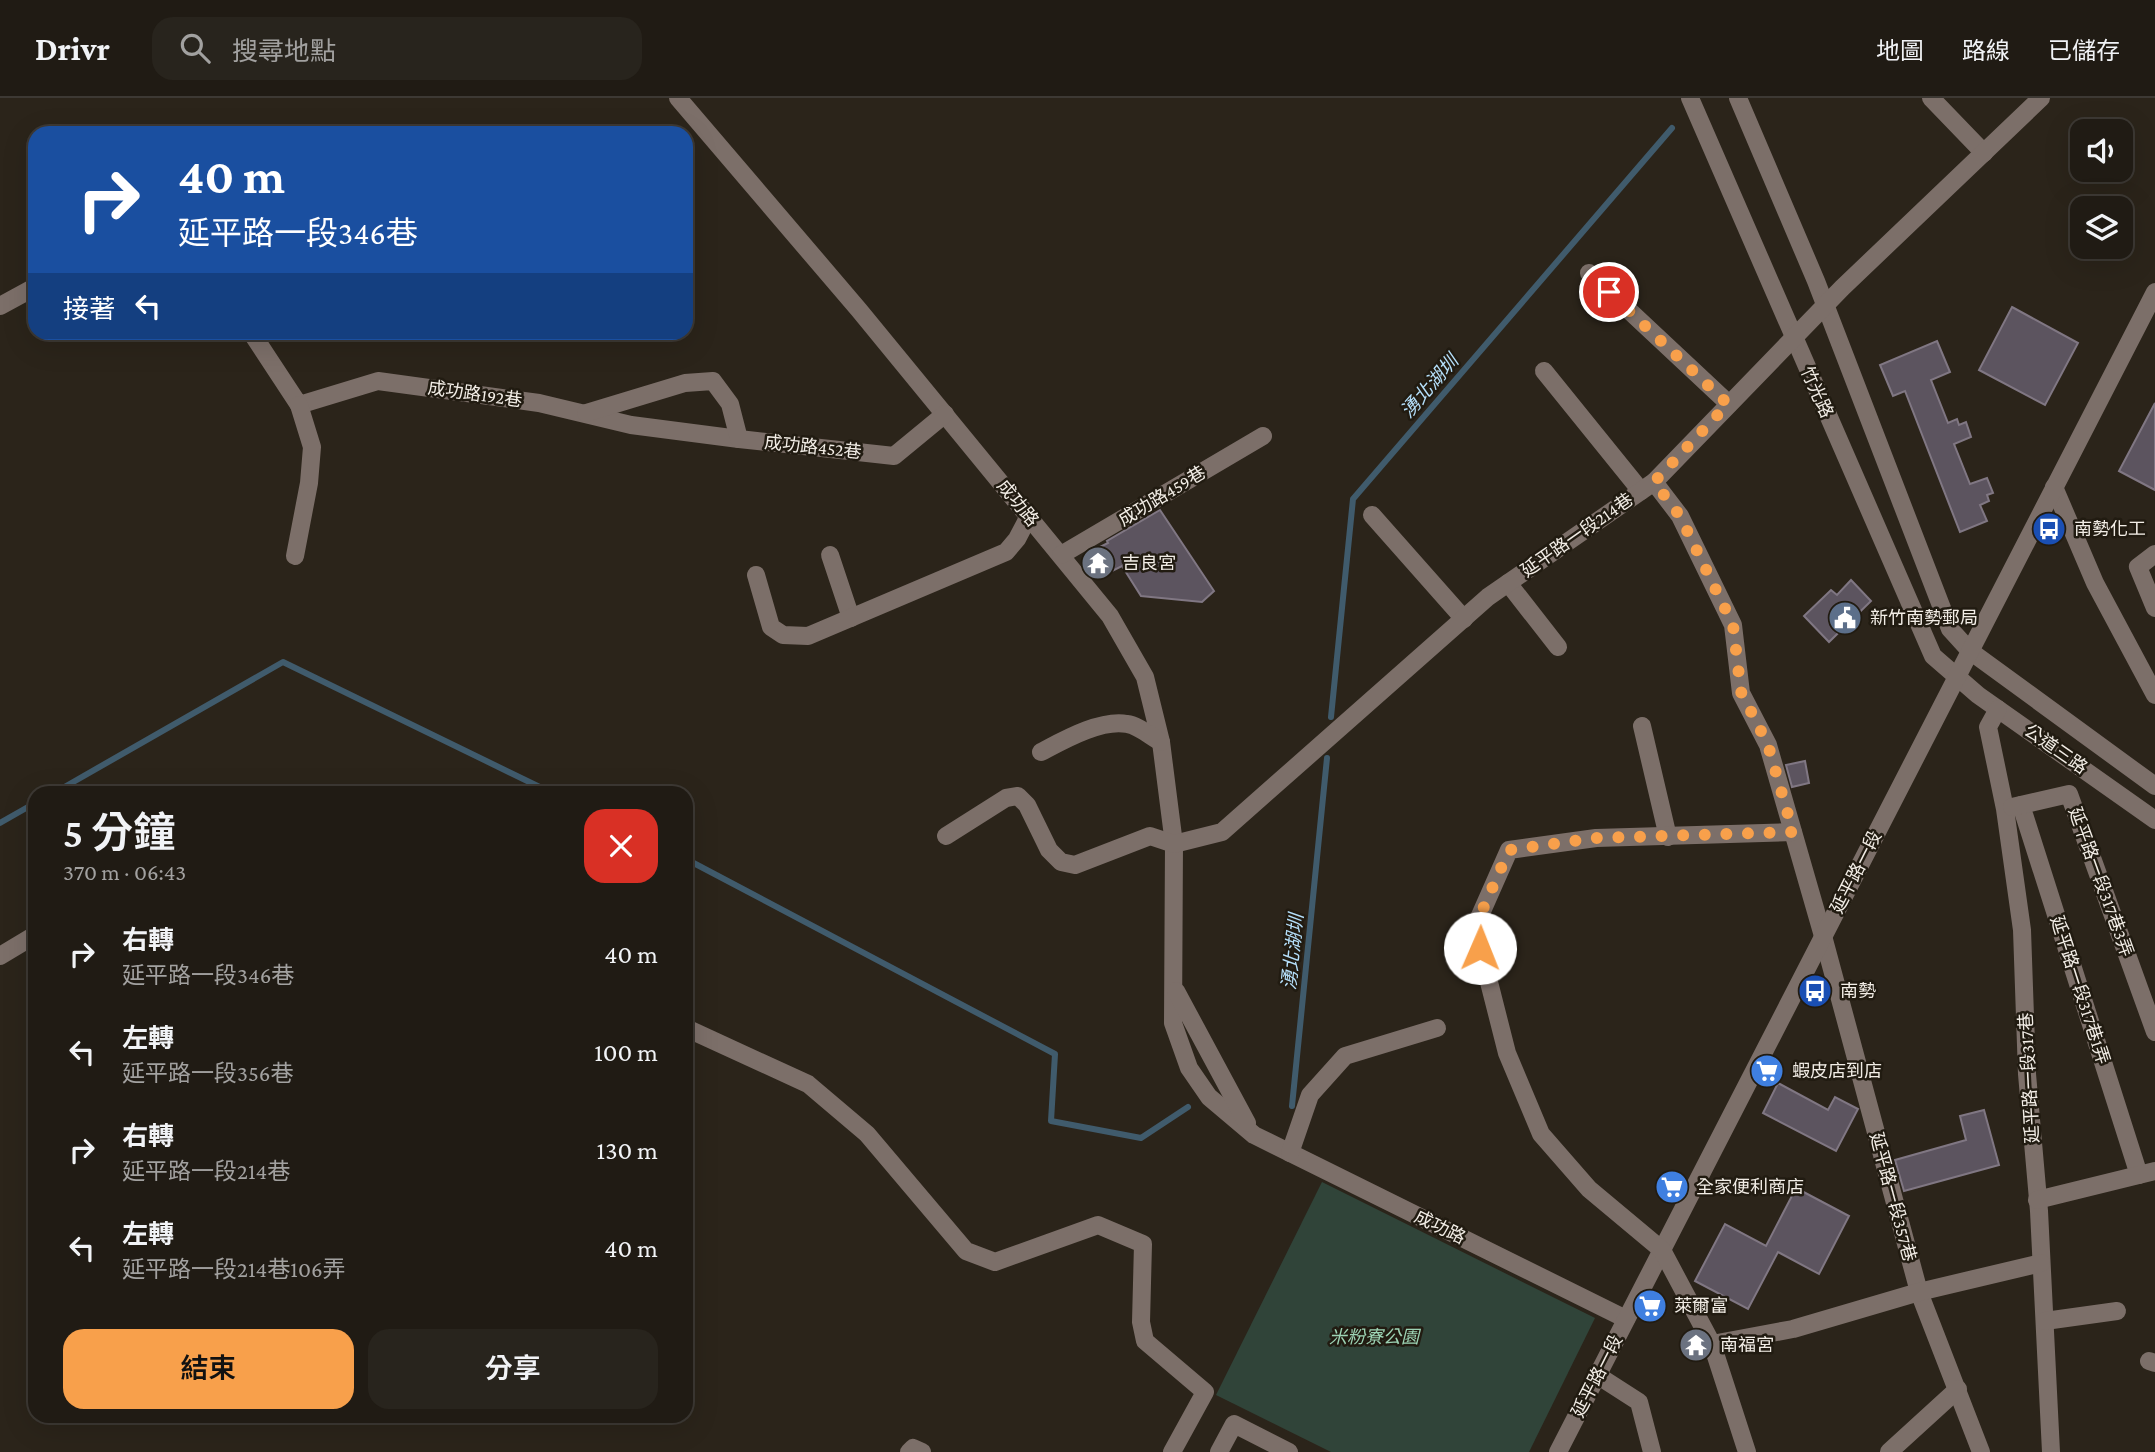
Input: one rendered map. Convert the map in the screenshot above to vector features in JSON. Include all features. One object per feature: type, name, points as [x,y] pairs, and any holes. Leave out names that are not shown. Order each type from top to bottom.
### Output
[{"type":"street","name":"成功路","points":[[678,98],[1061,555],[1110,616],[1145,677],[1161,742],[1174,844],[1174,987],[1254,1135],[1626,1319]]},
{"type":"street","name":"竹光路","points":[[1690,98],[1933,656],[1957,677]]},
{"type":"street","name":"竹光路","points":[[1738,98],[1816,281],[1950,629],[1970,651]]},
{"type":"street","points":[[1931,98],[1984,153]]},
{"type":"street","name":"延平路一段214巷","points":[[1174,844],[1222,832],[1508,583],[1647,486],[1824,306],[2041,98]]},
{"type":"street","points":[[1589,273],[1728,404]]},
{"type":"street","points":[[0,306],[28,291]]},
{"type":"street","name":"延平路一段","points":[[1558,1452],[2155,292]]},
{"type":"street","points":[[256,340],[299,405],[312,447],[309,483],[295,556]]},
{"type":"street","name":"延平路一段357巷","points":[[1544,371],[1647,486],[1680,516],[1733,625],[1741,692],[1768,745],[1823,936],[1919,1292],[1981,1452]]},
{"type":"street","name":"成功路192巷","points":[[299,405],[378,381],[539,403],[631,425],[740,439]]},
{"type":"street","name":"成功路452巷","points":[[583,414],[685,383],[713,382],[730,404],[740,439],[894,456],[945,414]]},
{"type":"street","name":"成功路459巷","points":[[1061,555],[1263,436]]},
{"type":"street","points":[[2054,487],[2095,583],[2155,695]]},
{"type":"street","points":[[1372,515],[1464,619]]},
{"type":"street","points":[[756,575],[771,627],[783,635],[808,636],[1006,552],[1017,539],[1029,516]]},
{"type":"street","points":[[2155,554],[2138,567],[2155,608]]},
{"type":"street","points":[[830,555],[851,618]]},
{"type":"street","points":[[1508,583],[1558,648]]},
{"type":"street","name":"公道三路","points":[[1970,651],[2155,786]]},
{"type":"street","name":"公道三路","points":[[1957,677],[2155,820]]},
{"type":"street","name":"延平路一段317巷","points":[[1998,709],[1988,727],[2013,807],[2051,1452]]},
{"type":"street","points":[[1041,752],[1076,734],[1110,724],[1128,723],[1161,742]]},
{"type":"street","points":[[1642,726],[1668,837]]},
{"type":"street","points":[[2069,794],[2084,769]]},
{"type":"street","name":"延平路一段317巷3弄","points":[[2013,807],[2069,794],[2155,1032]]},
{"type":"street","points":[[946,836],[1006,798],[1018,796],[1027,804],[1049,850],[1061,862],[1075,865],[1150,836],[1174,844]]},
{"type":"street","name":"延平路一段317巷1弄","points":[[2013,807],[2147,1173]]},
{"type":"street","points":[[1747,1452],[1712,1344],[1662,1250],[1589,1189],[1541,1134],[1507,1053],[1475,927],[1509,850],[1596,838],[1793,832]]},
{"type":"street","points":[[0,956],[28,939]]},
{"type":"street","points":[[1290,1153],[1310,1095],[1345,1056],[1437,1028]]},
{"type":"street","points":[[693,1031],[808,1084],[867,1134],[965,1251],[995,1262],[1098,1225],[1143,1244],[1141,1322],[1145,1340],[1159,1355],[1205,1392],[1172,1452]]},
{"type":"street","points":[[2038,1200],[2147,1173]]},
{"type":"street","points":[[1712,1344],[1793,1329],[1919,1292],[2041,1263]]},
{"type":"street","points":[[2045,1321],[2117,1311]]},
{"type":"street","points":[[1597,1375],[1639,1402],[1652,1452]]},
{"type":"street","points":[[1892,1451],[1958,1389]]},
{"type":"street","points":[[1219,1452],[1234,1423],[1289,1452]]},
{"type":"street","points":[[909,1452],[914,1448],[922,1452]]},
{"type":"green space","name":"米粉寮公園","points":[[1322,1182],[1595,1318],[1529,1452],[1331,1452],[1216,1395]]},
{"type":"building","points":[[2012,307],[2078,343],[2045,405],[1979,370]]},
{"type":"building","points":[[1937,341],[1950,372],[1931,380],[1948,423],[1957,419],[1959,425],[1966,422],[1971,437],[1954,444],[1970,484],[1987,478],[1993,493],[1987,495],[1989,501],[1980,505],[1987,521],[1960,532],[1905,391],[1893,396],[1880,365]]},
{"type":"building","points":[[2155,403],[2155,490],[2119,471]]},
{"type":"building","points":[[1160,510],[1214,591],[1202,602],[1141,596],[1122,566],[1098,578],[1086,554]]},
{"type":"building","points":[[1851,580],[1871,601],[1829,642],[1804,616],[1831,590],[1837,595]]},
{"type":"building","points":[[1805,761],[1809,783],[1792,787],[1786,765]]},
{"type":"building","points":[[1778,1083],[1828,1110],[1835,1097],[1858,1109],[1836,1151],[1763,1113]]},
{"type":"building","points":[[1984,1110],[1999,1165],[1904,1191],[1895,1160],[1966,1140],[1960,1116]]},
{"type":"building","points":[[1796,1188],[1849,1216],[1819,1274],[1778,1252],[1748,1309],[1695,1281],[1725,1224],[1766,1246]]},
{"type":"waterway","name":"湧北湖圳","points":[[1331,717],[1353,499],[1672,128]]},
{"type":"waterway","points":[[66,786],[283,662],[538,786]]},
{"type":"waterway","name":"湧北湖圳","points":[[1292,1106],[1327,758]]},
{"type":"waterway","points":[[0,823],[28,807]]},
{"type":"waterway","points":[[693,863],[1055,1054],[1051,1121],[1141,1138],[1188,1107]]},
{"type":"place","name":"南勢化工","points":[[2049,529]]},
{"type":"place","name":"吉良宮","points":[[1098,563]]},
{"type":"place","name":"新竹南勢郵局","points":[[1845,618]]},
{"type":"place","name":"南勢","points":[[1815,991]]},
{"type":"place","name":"蝦皮店到店","points":[[1767,1071]]},
{"type":"place","name":"全家便利商店","points":[[1672,1187]]},
{"type":"place","name":"萊爾富","points":[[1650,1306]]},
{"type":"place","name":"南福宮","points":[[1696,1345]]},
{"type":"route","points":[[1480,948],[1475,927],[1509,850],[1596,838],[1793,832],[1768,745],[1741,692],[1733,625],[1680,516],[1654,482],[1728,404],[1609,292]]}]
